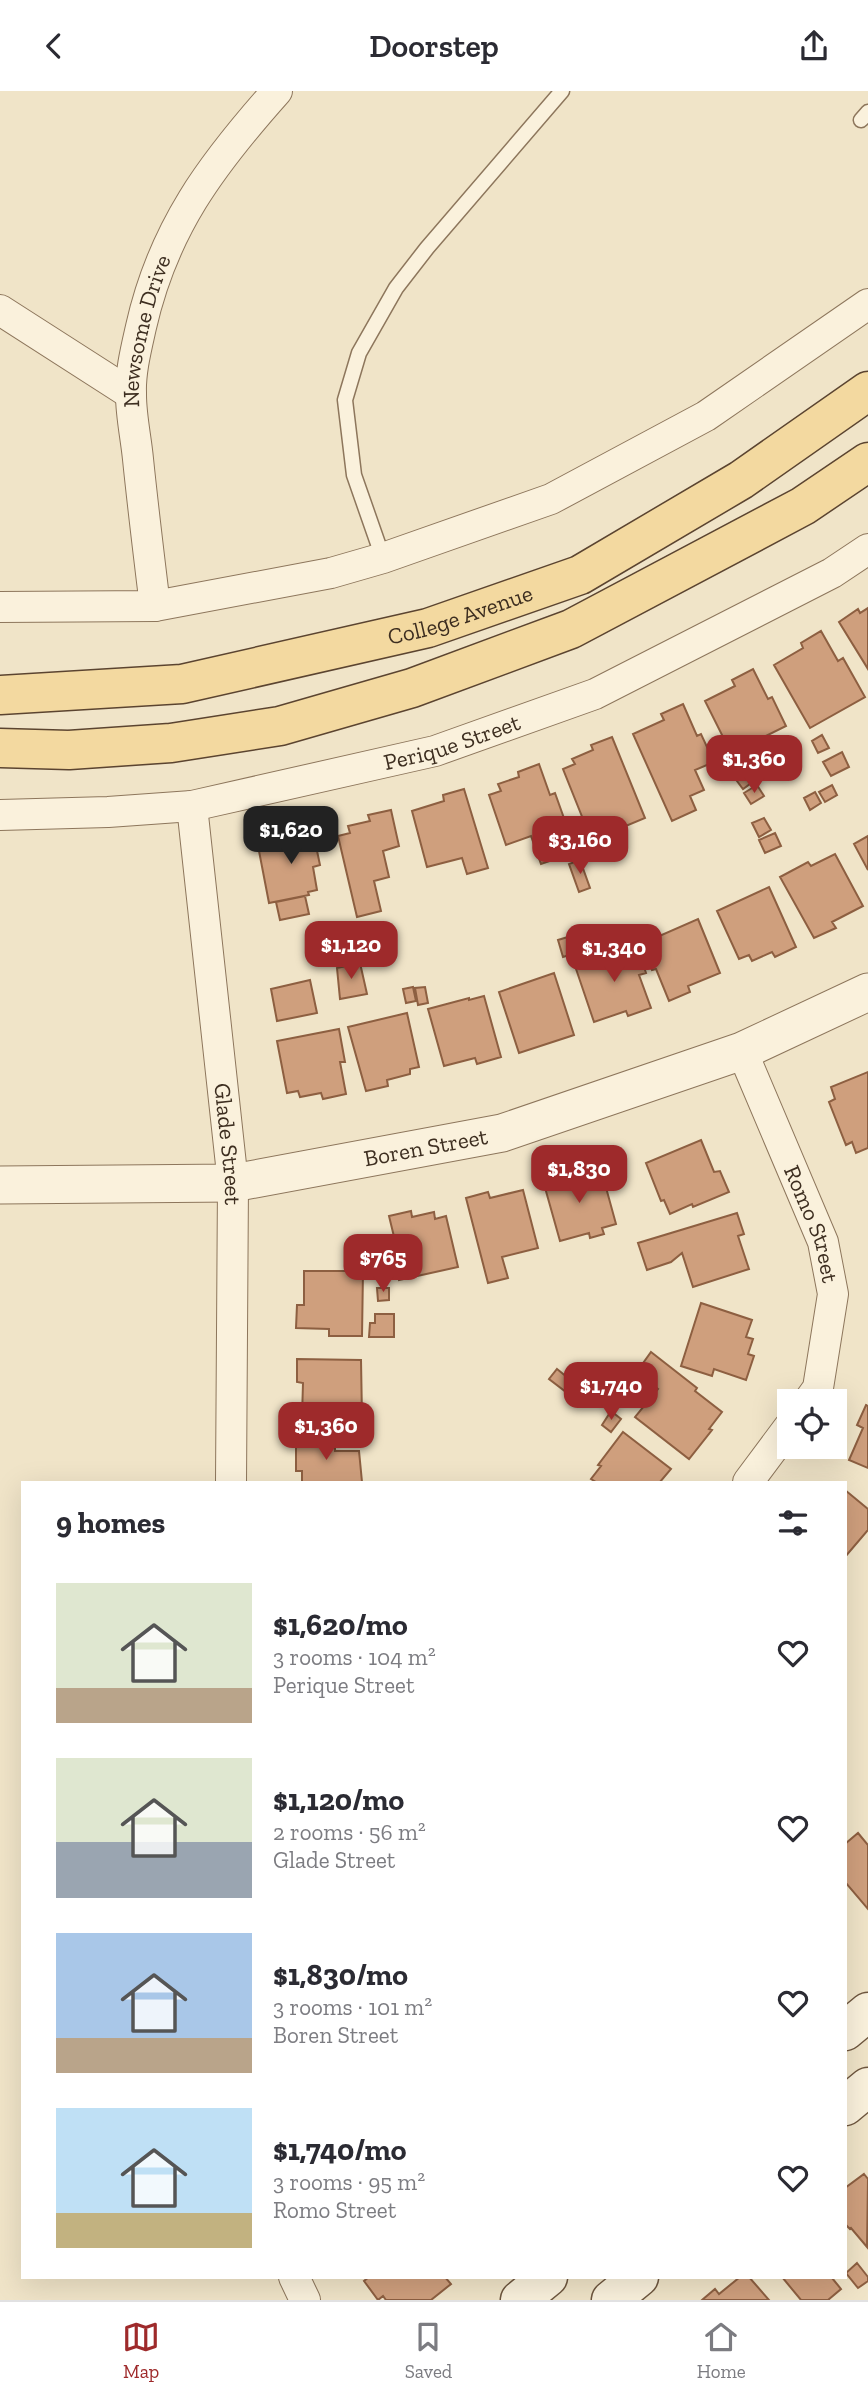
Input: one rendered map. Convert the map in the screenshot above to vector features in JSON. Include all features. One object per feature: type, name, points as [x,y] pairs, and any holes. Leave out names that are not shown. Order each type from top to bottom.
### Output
[{"type":"main road","name":"College Avenue","points":[[0,695],[182,684],[428,628],[466,615],[580,575],[741,480],[868,391]]},
{"type":"main road","points":[[0,748],[69,750],[171,743],[281,726],[412,688],[571,629],[803,506],[868,462]]},
{"type":"main road","points":[[847,2029],[868,2013]]},
{"type":"main road","points":[[847,2104],[868,2087]]},
{"type":"main road","points":[[520,2300],[546,2279]]},
{"type":"main road","points":[[611,2300],[637,2279]]},
{"type":"street","name":"Newsome Drive","points":[[155,606],[131,394],[136,348],[146,303],[180,218],[226,149],[277,91]]},
{"type":"street","points":[[0,607],[155,606],[331,573],[383,558],[551,499],[706,416],[868,304]]},
{"type":"street","points":[[0,310],[131,394]]},
{"type":"street","name":"Perique Street","points":[[0,815],[192,806],[435,751],[595,694],[832,573],[868,549]]},
{"type":"street","name":"Glade Street","points":[[192,806],[233,1183],[231,1481]]},
{"type":"street","name":"Boren Street","points":[[0,1185],[233,1183],[502,1133],[742,1051],[868,992]]},
{"type":"street","name":"Romo Street","points":[[742,1051],[823,1242],[833,1294],[817,1389]]},
{"type":"street","points":[[749,1481],[777,1443]]},
{"type":"street","points":[[295,2279],[305,2300]]},
{"type":"lane","points":[[383,558],[354,475],[345,400],[359,353],[396,288],[562,91]]},
{"type":"building","points":[[868,608],[868,669],[839,622],[858,609],[860,613]]},
{"type":"building","points":[[821,631],[838,661],[843,658],[865,697],[810,728],[774,665],[803,648],[801,643]]},
{"type":"building","points":[[753,669],[768,699],[772,697],[786,726],[731,753],[705,701],[735,686],[732,680]]},
{"type":"building","points":[[683,704],[697,736],[701,734],[714,762],[695,770],[704,790],[690,796],[696,810],[672,821],[633,734],[664,720],[661,714]]},
{"type":"building","points":[[822,735],[829,748],[818,753],[812,741]]},
{"type":"building","points":[[612,737],[645,818],[616,830],[617,833],[606,838],[604,834],[591,839],[563,769],[575,764],[572,759],[593,750],[591,745]]},
{"type":"building","points":[[842,752],[849,767],[831,776],[823,762]]},
{"type":"building","points":[[539,764],[550,795],[555,793],[576,852],[541,864],[531,836],[506,845],[489,795],[501,791],[498,784],[519,777],[518,772]]},
{"type":"building","points":[[746,768],[754,781],[743,789],[734,777]]},
{"type":"building","points":[[757,785],[764,796],[751,804],[744,793]]},
{"type":"building","points":[[832,785],[837,795],[825,802],[819,792]]},
{"type":"building","points":[[464,789],[488,868],[467,874],[462,858],[427,867],[412,811],[444,801],[443,795]]},
{"type":"building","points":[[815,792],[821,803],[810,810],[804,798]]},
{"type":"building","points":[[391,810],[399,846],[383,851],[389,877],[374,881],[381,911],[357,917],[338,836],[350,833],[348,826],[370,821],[368,815]]},
{"type":"building","points":[[764,818],[771,830],[759,837],[752,823]]},
{"type":"building","points":[[312,827],[320,865],[313,867],[317,890],[308,892],[309,895],[269,903],[259,851],[271,849],[269,842],[291,838],[290,832]]},
{"type":"building","points":[[775,833],[781,846],[765,853],[759,840]]},
{"type":"building","points":[[868,836],[868,870],[854,844]]},
{"type":"building","points":[[835,854],[863,906],[832,922],[836,928],[814,938],[780,877],[808,862],[811,866]]},
{"type":"building","points":[[580,860],[590,888],[579,892],[569,864]]},
{"type":"building","points":[[769,887],[796,947],[775,957],[772,952],[752,961],[749,955],[739,959],[717,911]]},
{"type":"building","points":[[305,896],[309,914],[280,920],[276,902]]},
{"type":"building","points":[[698,919],[720,973],[688,986],[690,992],[669,1001],[656,969],[652,970],[641,944]]},
{"type":"building","points":[[571,936],[576,953],[563,957],[558,940]]},
{"type":"building","points":[[637,946],[646,973],[639,975],[651,1008],[628,1016],[626,1011],[594,1022],[575,966]]},
{"type":"building","points":[[360,963],[367,994],[340,999],[337,968]]},
{"type":"building","points":[[554,973],[574,1035],[519,1053],[499,992]]},
{"type":"building","points":[[310,980],[317,1013],[277,1021],[271,989]]},
{"type":"building","points":[[413,987],[416,1001],[406,1003],[403,989]]},
{"type":"building","points":[[425,987],[428,1003],[418,1005],[415,988]]},
{"type":"building","points":[[484,996],[501,1057],[477,1064],[475,1058],[444,1066],[428,1009]]},
{"type":"building","points":[[407,1013],[419,1067],[410,1069],[410,1074],[387,1080],[388,1086],[366,1091],[348,1027]]},
{"type":"building","points":[[339,1029],[345,1062],[340,1062],[346,1094],[323,1099],[321,1093],[300,1097],[298,1091],[287,1093],[277,1041]]},
{"type":"building","points":[[868,1072],[868,1148],[856,1153],[852,1142],[846,1145],[829,1102],[835,1099],[831,1087]]},
{"type":"building","points":[[701,1140],[714,1172],[720,1171],[729,1192],[670,1214],[664,1200],[661,1201],[646,1163]]},
{"type":"building","points":[[565,1171],[566,1176],[582,1172],[584,1179],[602,1173],[616,1224],[602,1228],[604,1234],[590,1238],[589,1233],[560,1241],[542,1177]]},
{"type":"building","points":[[523,1190],[538,1248],[502,1257],[508,1278],[488,1283],[466,1198],[488,1192],[490,1198]]},
{"type":"building","points":[[411,1211],[412,1217],[434,1212],[435,1219],[446,1216],[458,1267],[399,1280],[392,1250],[397,1249],[389,1216]]},
{"type":"building","points":[[737,1213],[744,1234],[738,1236],[749,1269],[693,1287],[682,1253],[671,1262],[647,1270],[638,1243]]},
{"type":"building","points":[[304,1271],[363,1271],[362,1336],[329,1336],[329,1329],[296,1328],[297,1305],[304,1305]]},
{"type":"building","points":[[377,1288],[389,1288],[389,1300],[378,1301]]},
{"type":"building","points":[[701,1303],[752,1320],[746,1337],[753,1339],[748,1354],[754,1356],[746,1380],[714,1369],[712,1376],[681,1366]]},
{"type":"building","points":[[375,1314],[394,1314],[394,1337],[369,1337],[370,1323],[375,1323]]},
{"type":"building","points":[[651,1352],[697,1388],[695,1391],[722,1412],[709,1429],[712,1430],[689,1459],[635,1417],[658,1389],[636,1373]]},
{"type":"building","points":[[297,1359],[361,1360],[362,1417],[302,1417],[303,1383],[297,1382]]},
{"type":"building","points":[[557,1369],[573,1382],[566,1392],[549,1379]]},
{"type":"building","points":[[866,1405],[868,1468],[849,1460],[863,1428],[857,1425]]},
{"type":"building","points":[[611,1411],[621,1419],[611,1432],[602,1425]]},
{"type":"building","points":[[623,1432],[671,1469],[661,1481],[594,1481],[591,1479],[601,1466],[598,1465]]},
{"type":"building","points":[[335,1437],[335,1451],[359,1451],[362,1481],[302,1481],[302,1471],[296,1471],[296,1438]]},
{"type":"building","points":[[847,1492],[868,1509],[868,1530],[847,1555]]},
{"type":"building","points":[[858,1833],[868,1845],[868,1909],[847,1884],[847,1842]]},
{"type":"building","points":[[864,2174],[868,2179],[867,2247],[847,2226],[847,2187]]},
{"type":"building","points":[[857,2263],[868,2281],[858,2288],[847,2272]]},
{"type":"building","points":[[447,2279],[451,2284],[431,2300],[386,2300],[383,2296],[378,2300],[364,2281]]},
{"type":"building","points":[[738,2279],[751,2279],[769,2300],[702,2300],[715,2289],[719,2294]]},
{"type":"building","points":[[784,2279],[833,2279],[841,2289],[828,2300],[801,2300]]}]
